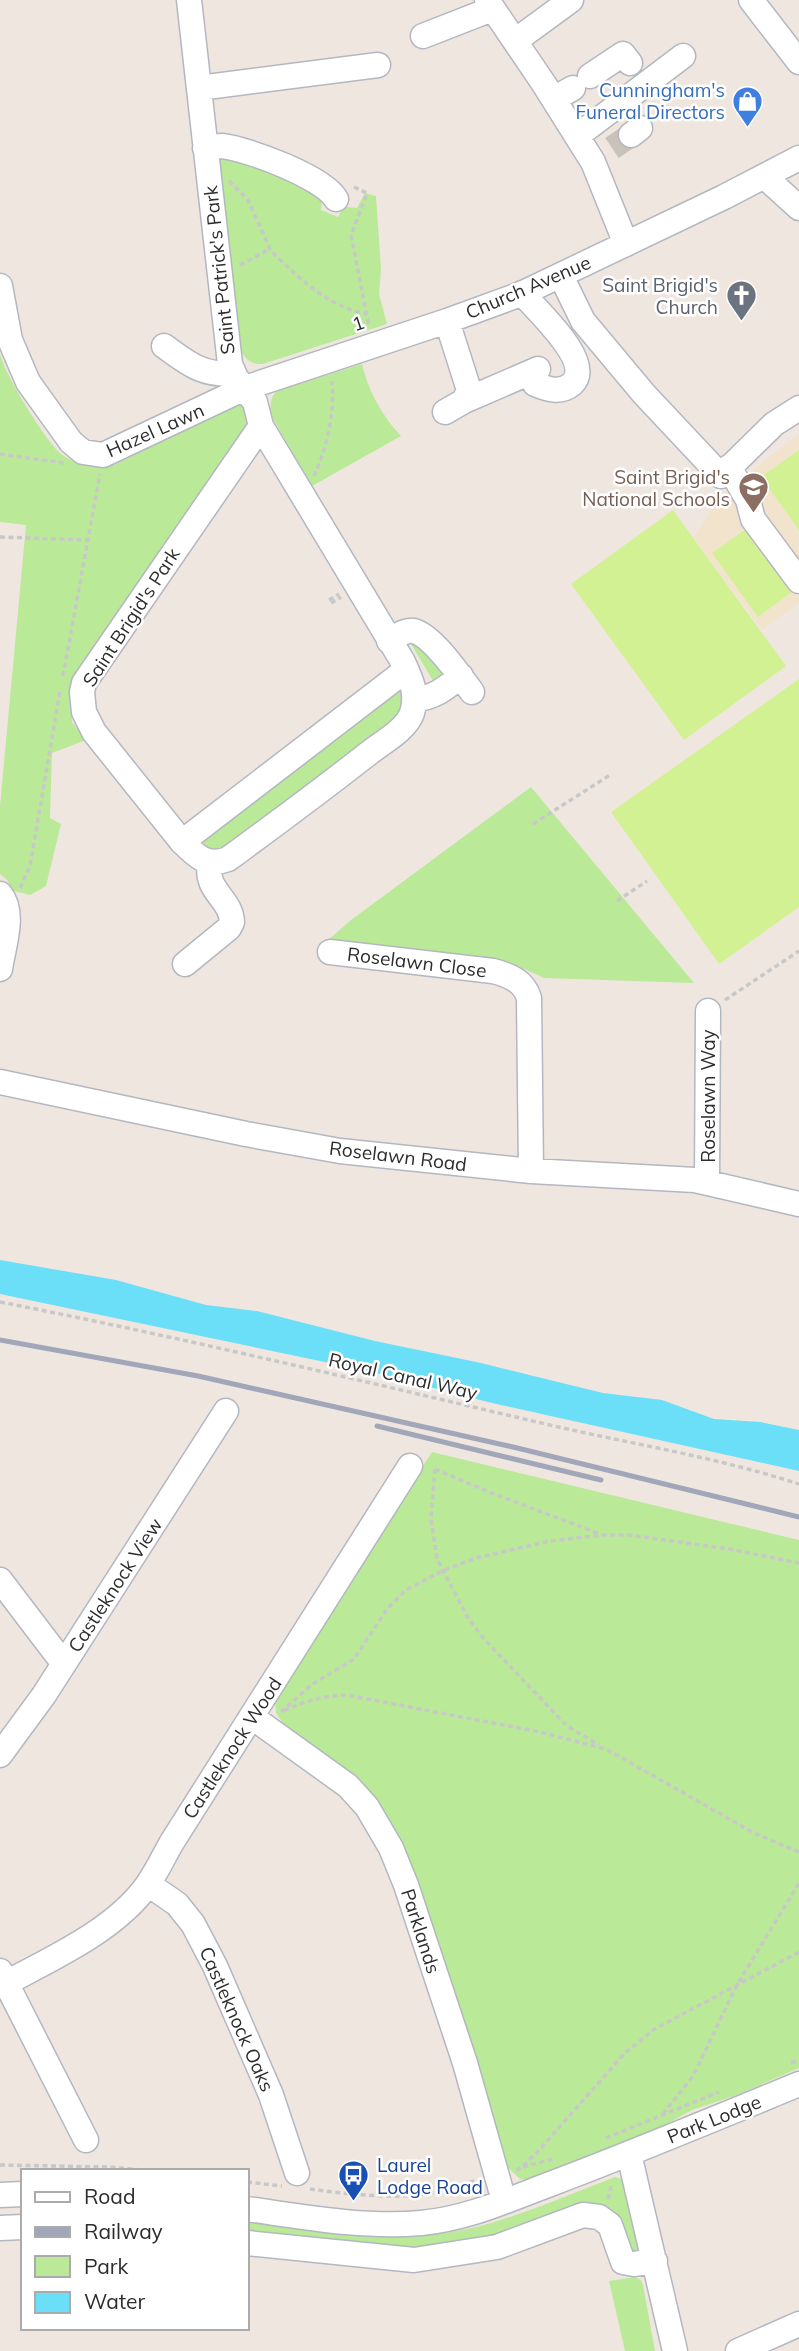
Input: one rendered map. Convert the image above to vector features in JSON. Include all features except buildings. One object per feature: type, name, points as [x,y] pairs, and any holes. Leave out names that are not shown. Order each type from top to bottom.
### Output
[{"type":"street","name":"Saint Patrick's Park","points":[[189,0],[226,341],[239,381]]},
{"type":"street","points":[[515,41],[571,0]]},
{"type":"street","points":[[753,1],[799,62]]},
{"type":"street","points":[[423,36],[490,5],[515,41],[572,88],[577,136]]},
{"type":"street","points":[[572,88],[623,54],[630,63]]},
{"type":"street","points":[[577,136],[683,56]]},
{"type":"street","points":[[199,88],[378,65]]},
{"type":"street","points":[[577,136],[619,143],[626,244]]},
{"type":"street","points":[[207,160],[223,146],[262,158],[339,191]]},
{"type":"street","name":"Church Avenue","points":[[239,381],[330,361],[522,293],[765,177],[799,158]]},
{"type":"street","points":[[765,177],[799,208]]},
{"type":"street","points":[[561,276],[583,321],[644,394],[721,476],[774,424],[799,408]]},
{"type":"street","name":"Hazel Lawn","points":[[0,286],[10,340],[21,368],[71,442],[83,452],[103,454],[239,381]]},
{"type":"street","points":[[447,321],[469,390],[455,407],[536,377],[551,390],[562,389],[577,377],[578,367],[570,349],[522,293]]},
{"type":"street","points":[[164,346],[191,366],[239,381],[255,402],[261,426],[406,670],[415,699],[409,719],[379,745],[228,859],[209,863],[209,880],[230,910],[232,922],[229,928],[185,964]]},
{"type":"street","name":"Saint Brigid's Park","points":[[209,863],[197,858],[182,842],[94,732],[83,712],[82,692],[84,683],[116,635],[261,426]]},
{"type":"street","points":[[729,467],[748,500],[752,519],[795,568]]},
{"type":"street","points":[[389,641],[406,631],[424,635],[466,684],[428,698],[415,699]]},
{"type":"street","points":[[182,842],[406,670]]},
{"type":"street","points":[[0,894],[8,915],[0,969]]},
{"type":"street","name":"Roselawn Close","points":[[330,952],[493,971],[505,974],[523,985],[529,998],[531,1171]]},
{"type":"street","name":"Roselawn Way","points":[[707,1182],[708,1011]]},
{"type":"street","name":"Roselawn Road","points":[[0,1082],[340,1151],[531,1171],[707,1182],[799,1204]]},
{"type":"street","name":"Castleknock View","points":[[0,1755],[38,1705],[226,1411]]},
{"type":"street","name":"Castleknock Wood","points":[[3,1977],[59,1954],[105,1925],[136,1899],[148,1884],[172,1842],[267,1719],[410,1466]]},
{"type":"street","points":[[0,1580],[64,1664]]},
{"type":"street","name":"Parklands","points":[[267,1719],[348,1786],[367,1807],[391,1849],[406,1885],[465,2063],[504,2202]]},
{"type":"street","name":"Castleknock Oaks","points":[[148,1884],[177,1903],[193,1923],[215,1966],[271,2095],[296,2182]]},
{"type":"street","points":[[3,1977],[86,2140]]},
{"type":"street","name":"Park Lodge","points":[[629,2154],[793,2075]]},
{"type":"street","points":[[248,2209],[346,2222],[390,2225],[423,2223],[460,2217],[629,2154],[675,2351]]},
{"type":"street","points":[[0,2195],[21,2194]]},
{"type":"street","points":[[248,2243],[414,2260],[497,2247],[583,2216],[599,2217],[610,2225],[623,2262],[634,2264],[654,2261]]},
{"type":"street","points":[[0,2228],[21,2227]]},
{"type":"street","points":[[738,2351],[799,2324]]},
{"type":"path","points":[[207,160],[242,191],[270,250],[327,300],[366,314]]},
{"type":"path","points":[[339,191],[367,193],[351,235],[373,346]]},
{"type":"path","points":[[218,270],[240,266],[270,250]]},
{"type":"path","points":[[304,496],[318,467],[329,425],[333,389],[330,361]]},
{"type":"path","points":[[0,454],[66,463],[77,459],[83,452]]},
{"type":"path","points":[[0,537],[87,540]]},
{"type":"path","points":[[533,824],[610,775]]},
{"type":"path","points":[[617,901],[647,881]]},
{"type":"path","points":[[708,1011],[799,951]]},
{"type":"path","name":"Royal Canal Way","points":[[0,1302],[205,1344],[560,1427],[747,1467],[799,1484]]},
{"type":"path","points":[[410,1466],[431,1461],[435,1469],[431,1519],[433,1539],[442,1571],[468,1618],[484,1639],[566,1726],[754,1833],[799,1852]]},
{"type":"path","points":[[435,1469],[602,1535]]},
{"type":"path","points":[[267,1719],[311,1685],[354,1659],[397,1598],[417,1583],[476,1558],[550,1541],[602,1535],[654,1537],[799,1563]]},
{"type":"path","points":[[267,1719],[303,1701],[324,1696],[347,1695],[540,1731],[606,1749]]},
{"type":"path","points":[[661,2115],[693,2076],[737,1984],[799,1883]]},
{"type":"path","points":[[522,2168],[596,2083],[634,2046],[668,2020],[799,1952]]},
{"type":"path","points":[[793,2075],[799,2060]]},
{"type":"path","points":[[604,2139],[729,2088]]},
{"type":"path","points":[[248,2182],[296,2182],[361,2195],[428,2194],[561,2156]]},
{"type":"path","points":[[0,2165],[132,2169]]},
{"type":"path","points":[[599,2217],[605,2209],[611,2187],[636,2178]]},
{"type":"shaded area","name":"Saint Brigid's National Schools","points":[[799,434],[799,603],[762,630],[693,537],[722,494]]},
{"type":"green space","points":[[236,158],[309,188],[322,201],[321,210],[338,217],[347,207],[357,208],[365,193],[376,196],[381,269],[379,294],[387,324],[263,364],[251,362],[245,357],[238,346],[217,161]]},
{"type":"green space","points":[[0,354],[17,392],[45,435],[61,454],[79,463],[114,465],[242,402],[251,422],[71,701],[72,722],[86,740],[52,753],[50,818],[61,824],[46,886],[30,895],[14,891],[0,874],[0,806],[26,525],[0,522]]},
{"type":"green space","points":[[362,364],[377,402],[401,436],[312,486],[272,417],[270,406],[273,396],[277,391]]},
{"type":"green space","points":[[799,450],[799,530],[761,477]]},
{"type":"green space","points":[[673,510],[786,666],[684,740],[571,584]]},
{"type":"green space","points":[[746,529],[792,592],[758,617],[712,553]]},
{"type":"green space","points":[[418,642],[452,677],[438,689],[411,644]]},
{"type":"green space","points":[[799,679],[799,907],[719,964],[611,812]]},
{"type":"green space","points":[[399,684],[402,701],[394,717],[396,721],[222,850],[210,850],[195,841]]},
{"type":"green space","points":[[531,787],[694,983],[544,978],[518,966],[326,942],[351,920]]},
{"type":"green space","points":[[432,1452],[799,1540],[799,2068],[737,2095],[692,2110],[632,2143],[528,2180],[520,2179],[503,2163],[350,1775],[282,1722],[276,1713],[275,1698],[330,1607]]},
{"type":"green space","points":[[615,2177],[625,2180],[641,2247],[638,2250],[630,2250],[616,2219],[410,2248],[248,2232],[248,2220],[366,2235],[438,2234],[484,2225]]},
{"type":"green space","points":[[635,2277],[641,2280],[643,2285],[655,2351],[625,2351],[609,2281]]},
{"type":"water","points":[[0,1260],[116,1280],[206,1305],[257,1311],[603,1393],[662,1400],[714,1419],[760,1422],[799,1430],[799,1471],[488,1402],[368,1371],[0,1294]]},
{"type":"tunnel","points":[[612,148],[631,135]]},
{"type":"railway","points":[[0,1340],[198,1376],[513,1447],[799,1517]]},
{"type":"railway","points":[[377,1426],[601,1480]]},
{"type":"place","name":"Cunningham's Funeral Directors","points":[[748,128]]},
{"type":"place","name":"Saint Brigid's Church","points":[[741,323]]},
{"type":"place","name":"Saint Brigid's National Schools","points":[[753,515]]},
{"type":"place","name":"Laurel Lodge Road","points":[[354,2203]]}]
